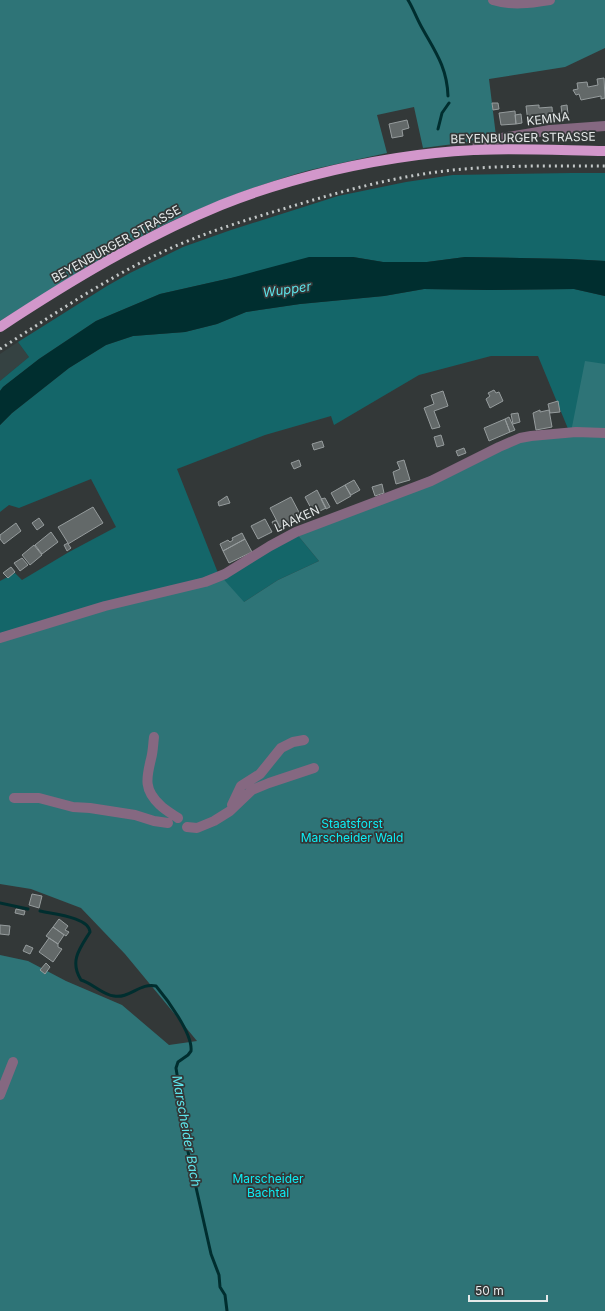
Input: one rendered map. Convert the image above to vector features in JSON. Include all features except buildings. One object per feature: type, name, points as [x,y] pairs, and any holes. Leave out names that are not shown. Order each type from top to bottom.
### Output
[{"type":"main road","name":"BEYENBURGER STRASSE","points":[[0,327],[75,280],[146,240],[197,216],[251,194],[285,183],[339,168],[419,154],[477,150],[605,151]]},
{"type":"street","points":[[493,0],[504,4],[534,3],[550,0]]},
{"type":"street","name":"KEMNA","points":[[477,150],[478,142],[550,130],[605,126]]},
{"type":"street","name":"LAAKEN","points":[[0,638],[105,606],[205,582],[224,574],[296,532],[431,481],[520,438],[576,432],[605,433]]},
{"type":"street","points":[[154,737],[147,784],[149,790],[160,805],[178,818]]},
{"type":"street","points":[[230,811],[241,786],[260,774],[281,748],[293,742],[304,740]]},
{"type":"street","points":[[187,827],[197,828],[214,821],[230,811],[252,790],[314,768]]},
{"type":"street","points":[[14,798],[39,798],[73,807],[135,815],[168,824]]},
{"type":"street","points":[[0,1095],[13,1062]]},
{"type":"shaded area","points":[[605,173],[605,261],[465,257],[427,262],[383,262],[353,257],[231,278],[160,294],[96,321],[39,359],[0,391],[0,381],[29,357],[18,342],[107,286],[183,247],[338,196],[406,182],[453,175]]},
{"type":"shaded area","points":[[424,289],[574,289],[605,296],[605,438],[571,436],[538,356],[491,356],[419,375],[334,425],[331,416],[265,435],[177,469],[218,573],[295,532],[319,561],[278,580],[244,602],[0,639],[0,581],[15,573],[22,580],[69,552],[116,527],[91,479],[19,508],[9,505],[0,512],[0,425],[12,413],[69,368],[106,345],[133,336],[185,332],[217,324],[246,312],[300,304],[384,296]]},
{"type":"shaded area","points":[[18,342],[29,357],[0,381],[0,354]]},
{"type":"green space","points":[[0,0],[605,0],[605,48],[565,67],[489,79],[496,136],[475,139],[469,142],[423,148],[414,107],[377,115],[387,153],[295,174],[223,199],[195,211],[120,248],[71,276],[0,321]]},
{"type":"green space","name":"Staatsforst Marscheider Wald","points":[[585,361],[605,364],[605,1311],[0,1311],[0,955],[28,961],[66,981],[122,1005],[169,1045],[197,1041],[125,954],[81,908],[31,889],[0,884],[0,639],[218,573],[244,602],[278,580],[319,561],[295,532],[523,438],[571,432]]},
{"type":"water","name":"Wupper","points":[[309,257],[353,257],[383,262],[427,262],[465,257],[605,261],[605,296],[574,289],[424,289],[384,296],[300,304],[246,312],[217,324],[185,332],[133,336],[106,345],[69,368],[12,413],[0,425],[0,391],[3,387],[39,359],[96,321],[160,294],[231,278]]},
{"type":"waterway","points":[[408,0],[439,59],[445,76],[448,96]]},
{"type":"waterway","points":[[438,129],[442,113],[449,103]]},
{"type":"waterway","name":"Marscheider Bach","points":[[0,903],[28,909]]},
{"type":"waterway","name":"Marscheider Bach","points":[[40,911],[70,917],[84,923],[88,927],[90,932],[77,955],[76,961],[76,967],[81,980],[106,994],[114,996],[125,995],[145,986],[156,986],[184,1026],[191,1044],[191,1051],[178,1062],[176,1068],[184,1134],[211,1254],[219,1275],[220,1287],[225,1295],[227,1311]]},
{"type":"railway","points":[[0,349],[94,289],[132,267],[168,249],[200,236],[266,214],[367,185],[431,173],[491,167],[605,166]]},
{"type":"park label","name":"Marscheider Bachtal","points":[[268,1186]]}]
